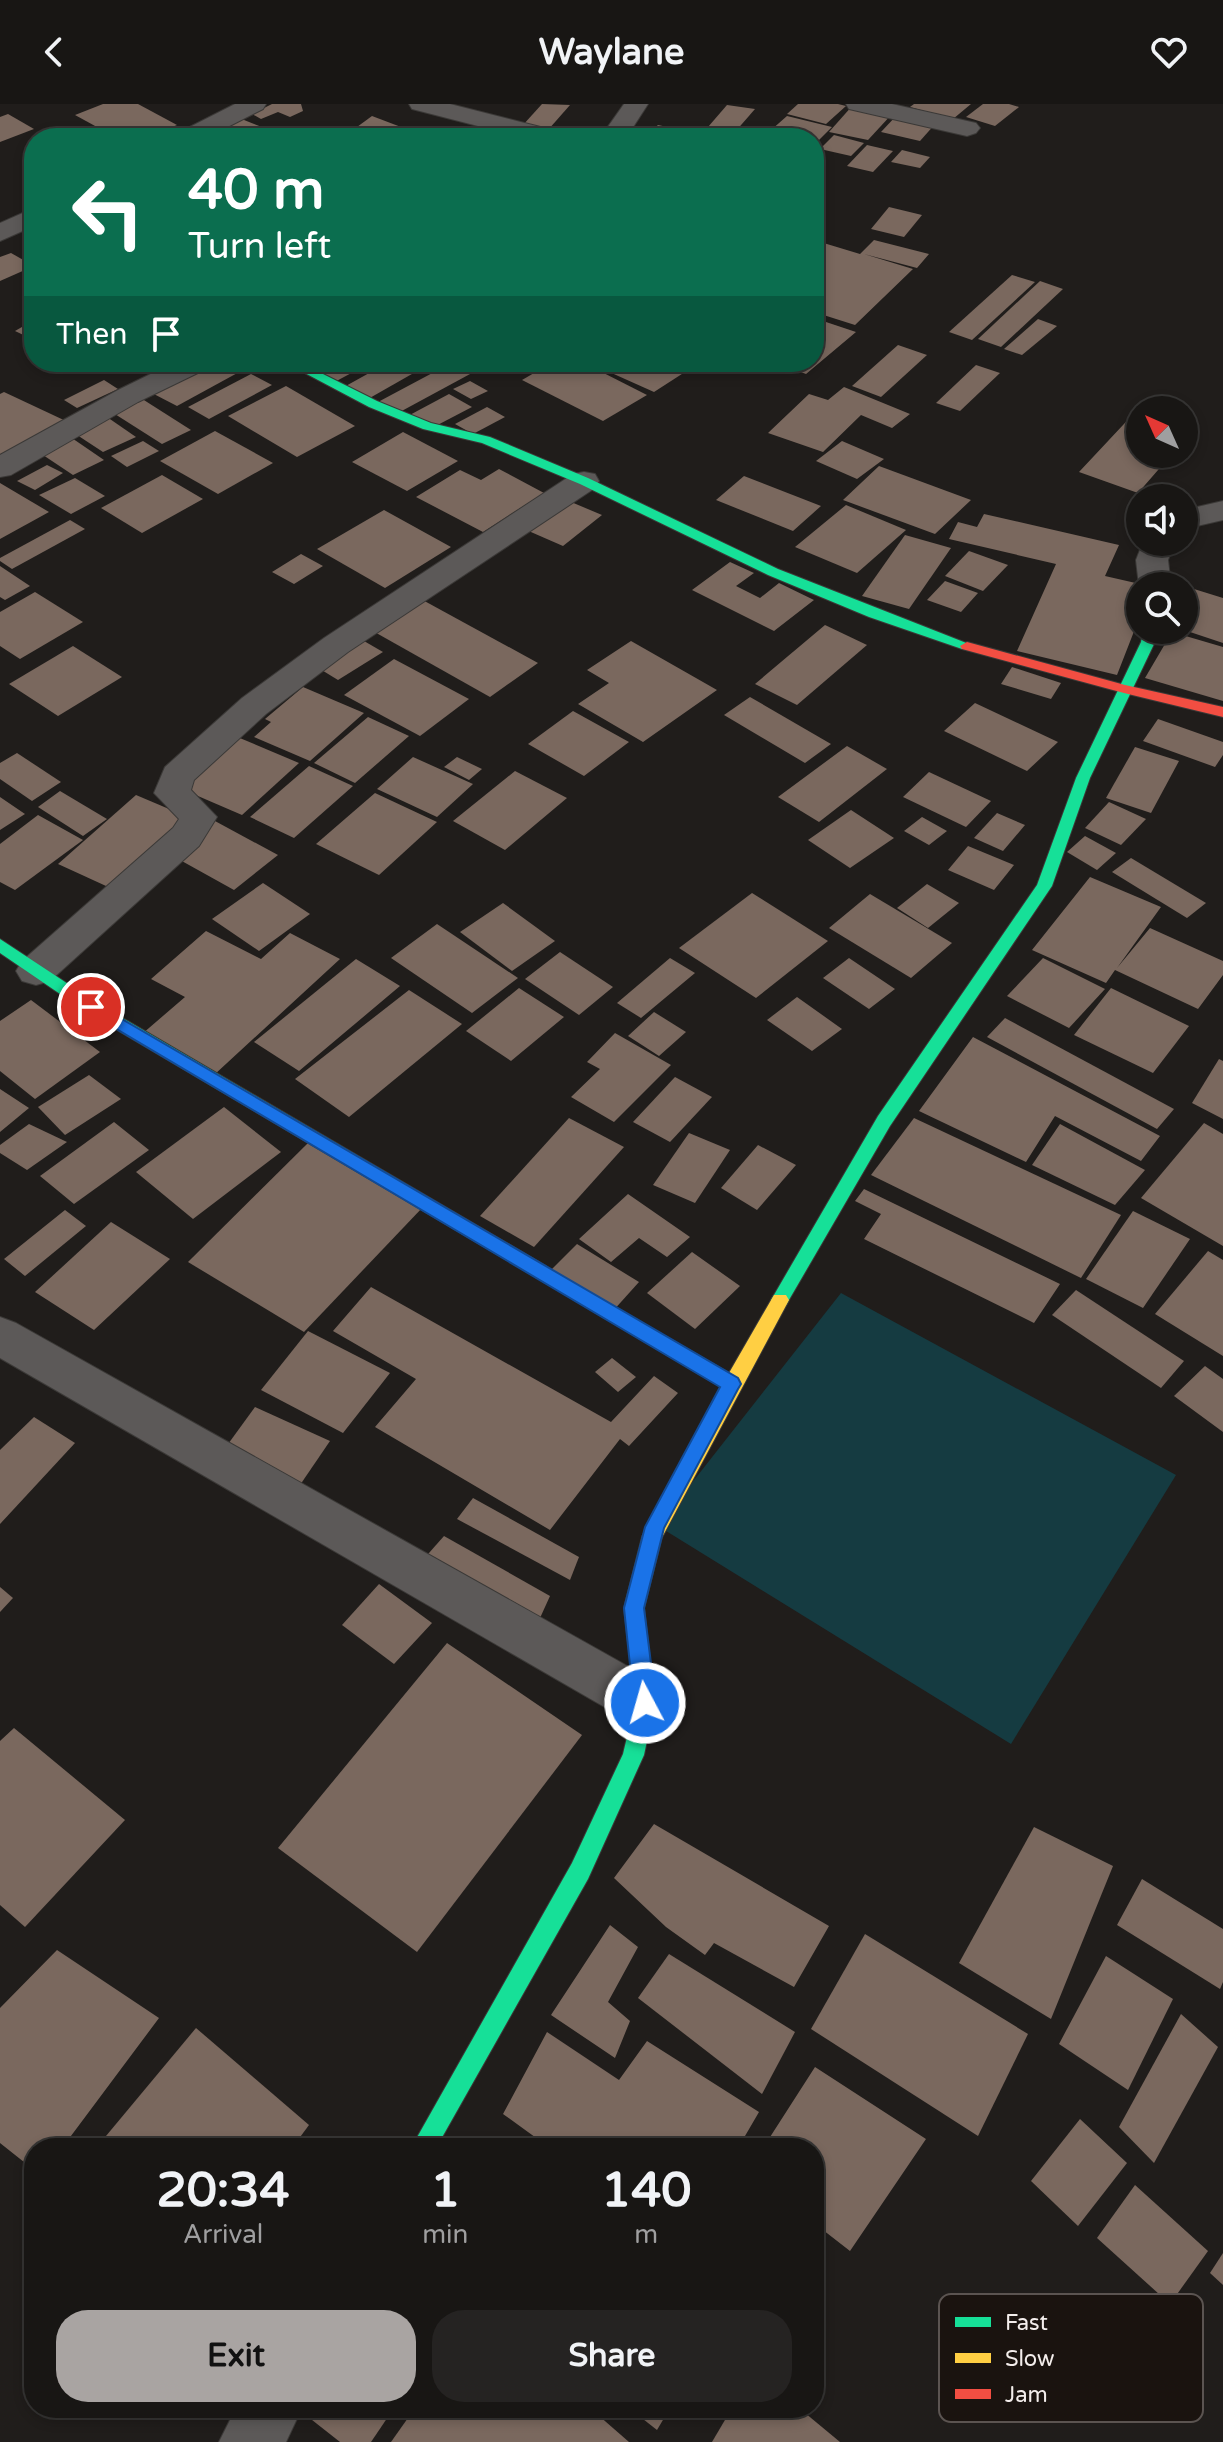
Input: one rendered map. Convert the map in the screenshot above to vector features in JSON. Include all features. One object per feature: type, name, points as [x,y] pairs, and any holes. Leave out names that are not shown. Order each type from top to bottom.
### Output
[{"type":"street","points":[[207,128],[254,104]]},
{"type":"street","points":[[421,104],[516,128]]},
{"type":"street","points":[[620,128],[636,104]]},
{"type":"street","points":[[858,104],[967,128]]},
{"type":"street","points":[[2,230],[24,220]]},
{"type":"street","points":[[2,230],[24,239]]},
{"type":"street","points":[[0,468],[128,396],[177,372]]},
{"type":"street","points":[[310,372],[373,404],[427,426],[486,440],[584,481],[773,572],[874,614],[953,642],[1124,689],[1223,712]]},
{"type":"street","points":[[36,971],[186,837],[199,817],[172,793],[178,775],[243,716],[336,645],[584,481]]},
{"type":"street","points":[[1198,516],[1223,510]]},
{"type":"street","points":[[429,2138],[580,1871],[633,1755],[645,1703],[634,1608],[655,1527],[732,1384],[884,1121],[1044,886],[1083,778],[1147,644]]},
{"type":"street","points":[[0,945],[36,971],[351,1162],[732,1384]]},
{"type":"street","points":[[0,1336],[645,1703]]},
{"type":"street","points":[[251,2442],[265,2418]]},
{"type":"water","points":[[841,1293],[1176,1475],[1011,1744],[658,1526]]},
{"type":"building","points":[[103,104],[138,104],[177,125],[170,128],[99,128],[75,115]]},
{"type":"building","points":[[272,104],[301,104],[303,111],[290,117],[278,112],[261,119],[252,114]]},
{"type":"building","points":[[542,104],[570,105],[550,128],[523,125]]},
{"type":"building","points":[[798,104],[846,106],[826,124],[787,114]]},
{"type":"building","points":[[914,104],[971,104],[953,119],[910,107]]},
{"type":"building","points":[[983,104],[1019,107],[995,126],[966,117]]},
{"type":"building","points":[[727,105],[755,109],[738,128],[708,127]]},
{"type":"building","points":[[853,105],[892,114],[868,140],[829,132]]},
{"type":"building","points":[[8,114],[32,128],[24,128],[24,133],[0,142],[0,117]]},
{"type":"building","points":[[897,115],[936,123],[920,141],[881,132]]},
{"type":"building","points":[[372,116],[404,128],[360,128],[357,127]]},
{"type":"building","points":[[787,116],[832,127],[824,135],[824,128],[773,128]]},
{"type":"building","points":[[239,118],[264,128],[218,128]]},
{"type":"building","points":[[834,135],[864,143],[851,156],[824,150],[824,145]]},
{"type":"building","points":[[867,145],[893,151],[873,172],[847,166]]},
{"type":"building","points":[[902,150],[930,157],[920,168],[891,162]]},
{"type":"building","points":[[889,207],[922,215],[904,237],[871,229]]},
{"type":"building","points":[[874,240],[929,254],[917,268],[864,254],[913,269],[855,325],[824,315],[824,243],[860,254]]},
{"type":"building","points":[[11,253],[24,260],[24,270],[0,281],[0,257]]},
{"type":"building","points":[[1012,275],[1035,282],[972,340],[949,332]]},
{"type":"building","points":[[1040,281],[1063,289],[1001,347],[978,339]]},
{"type":"building","points":[[1038,319],[1057,326],[1022,355],[1004,349]]},
{"type":"building","points":[[824,321],[856,332],[824,359]]},
{"type":"building","points":[[24,326],[24,335],[15,331]]},
{"type":"building","points":[[898,345],[927,355],[881,397],[852,386]]},
{"type":"building","points":[[976,365],[1000,373],[960,411],[936,403]]},
{"type":"building","points":[[183,372],[239,372],[177,406],[148,391]]},
{"type":"building","points":[[304,372],[353,372],[329,385]]},
{"type":"building","points":[[371,372],[415,372],[368,399],[344,387]]},
{"type":"building","points":[[434,372],[474,372],[398,413],[378,402]]},
{"type":"building","points":[[536,372],[602,372],[647,395],[603,421],[522,380]]},
{"type":"building","points":[[609,372],[685,372],[654,392]]},
{"type":"building","points":[[251,374],[272,385],[209,419],[188,407]]},
{"type":"building","points":[[104,380],[118,389],[77,408],[64,400]]},
{"type":"building","points":[[470,381],[488,391],[471,399],[453,389]]},
{"type":"building","points":[[286,386],[355,426],[297,457],[228,416]]},
{"type":"building","points":[[844,387],[910,414],[892,428],[861,415],[823,452],[768,433],[809,394],[828,400]]},
{"type":"building","points":[[4,392],[68,422],[0,463],[0,394]]},
{"type":"building","points":[[449,394],[472,407],[428,430],[406,417]]},
{"type":"building","points":[[136,395],[191,430],[162,444],[107,409]]},
{"type":"building","points":[[487,407],[505,417],[473,434],[455,424]]},
{"type":"building","points":[[107,417],[136,437],[103,452],[74,433]]},
{"type":"building","points":[[1126,422],[1126,468],[1160,468],[1146,484],[1126,484],[1126,489],[1079,472]]},
{"type":"building","points":[[215,431],[273,463],[218,494],[160,461]]},
{"type":"building","points":[[403,432],[458,461],[407,491],[352,462]]},
{"type":"building","points":[[66,434],[104,460],[73,475],[34,449]]},
{"type":"building","points":[[143,441],[159,451],[127,467],[111,456]]},
{"type":"building","points":[[842,441],[884,459],[857,479],[816,461]]},
{"type":"building","points":[[47,465],[63,473],[35,490],[17,481]]},
{"type":"building","points":[[879,466],[971,500],[935,534],[843,500]]},
{"type":"building","points":[[499,469],[544,493],[483,532],[416,497],[460,470],[481,480]]},
{"type":"building","points":[[162,475],[203,499],[142,533],[101,508]]},
{"type":"building","points":[[744,476],[821,506],[793,531],[716,500]]},
{"type":"building","points":[[75,478],[105,496],[71,514],[39,495]]},
{"type":"building","points":[[0,483],[49,512],[0,539]]},
{"type":"building","points":[[564,499],[602,515],[563,546],[524,529]]},
{"type":"building","points":[[846,505],[906,530],[857,573],[795,547]]},
{"type":"building","points":[[384,510],[451,547],[385,588],[317,549]]},
{"type":"building","points":[[984,514],[1119,545],[1105,576],[1126,581],[1126,644],[1129,644],[1117,675],[1017,651],[1056,564],[949,539],[958,522],[977,527]]},
{"type":"building","points":[[70,520],[85,529],[12,569],[0,561],[0,558]]},
{"type":"building","points":[[905,535],[951,548],[909,609],[862,596]]},
{"type":"building","points":[[969,551],[1008,565],[983,591],[945,576]]},
{"type":"building","points":[[301,554],[323,566],[294,584],[272,572]]},
{"type":"building","points":[[730,562],[754,573],[736,586],[760,598],[779,583],[814,600],[774,631],[692,590]]},
{"type":"building","points":[[0,566],[30,586],[5,600],[0,597]]},
{"type":"building","points":[[945,581],[978,593],[961,612],[927,600]]},
{"type":"building","points":[[1198,590],[1223,598],[1223,643],[1198,635]]},
{"type":"building","points":[[35,592],[83,622],[20,659],[0,646],[0,612]]},
{"type":"building","points":[[419,598],[538,663],[490,697],[371,630]]},
{"type":"building","points":[[825,625],[867,645],[797,705],[755,684]]},
{"type":"building","points":[[1198,640],[1223,647],[1223,701],[1145,678],[1165,644],[1198,644]]},
{"type":"building","points":[[364,641],[383,652],[338,680],[320,669]]},
{"type":"building","points":[[631,641],[717,690],[643,742],[578,704],[609,683],[587,670]]},
{"type":"building","points":[[73,646],[122,677],[58,716],[9,684]]},
{"type":"building","points":[[394,659],[469,699],[420,736],[344,695]]},
{"type":"building","points":[[1012,667],[1061,683],[1051,699],[1001,684]]},
{"type":"building","points":[[303,687],[364,713],[310,761],[254,737],[271,722],[265,719]]},
{"type":"building","points":[[750,697],[831,744],[805,763],[724,715]]},
{"type":"building","points":[[975,703],[1058,742],[1027,771],[944,731]]},
{"type":"building","points":[[573,711],[629,742],[584,776],[528,744]]},
{"type":"building","points":[[368,717],[409,736],[355,783],[314,763]]},
{"type":"building","points":[[1158,719],[1223,742],[1223,755],[1215,767],[1143,741]]},
{"type":"building","points":[[235,736],[299,763],[242,815],[177,787]]},
{"type":"building","points":[[847,746],[887,769],[819,822],[778,797]]},
{"type":"building","points":[[1135,747],[1179,761],[1151,813],[1106,798]]},
{"type":"building","points":[[17,753],[61,782],[32,801],[0,779],[0,763]]},
{"type":"building","points":[[413,757],[473,784],[437,817],[377,789]]},
{"type":"building","points":[[457,757],[482,769],[469,780],[444,767]]},
{"type":"building","points":[[309,766],[353,786],[294,838],[250,817]]},
{"type":"building","points":[[515,771],[567,798],[505,850],[453,821]]},
{"type":"building","points":[[929,772],[991,801],[966,827],[903,797]]},
{"type":"building","points":[[60,791],[107,819],[83,836],[38,807]]},
{"type":"building","points":[[375,793],[437,822],[379,875],[316,844]]},
{"type":"building","points":[[136,795],[195,820],[117,891],[58,864]]},
{"type":"building","points":[[0,797],[25,814],[0,830]]},
{"type":"building","points":[[1109,802],[1146,819],[1121,845],[1085,828]]},
{"type":"building","points":[[851,810],[894,838],[850,868],[808,840]]},
{"type":"building","points":[[997,813],[1025,825],[1003,851],[974,838]]},
{"type":"building","points":[[38,815],[83,840],[15,890],[0,882],[0,844]]},
{"type":"building","points":[[922,817],[947,831],[929,845],[904,831]]},
{"type":"building","points":[[215,821],[278,855],[234,890],[171,855]]},
{"type":"building","points":[[1085,836],[1116,853],[1097,870],[1067,852]]},
{"type":"building","points":[[968,846],[1014,865],[994,890],[948,870]]},
{"type":"building","points":[[1131,858],[1206,903],[1187,918],[1112,872]]},
{"type":"building","points":[[1090,877],[1161,907],[1117,968],[1150,928],[1223,961],[1223,975],[1198,1009],[1115,970],[1106,983],[1032,950]]},
{"type":"building","points":[[263,883],[310,914],[259,951],[212,919]]},
{"type":"building","points":[[927,884],[959,903],[928,928],[897,908]]},
{"type":"building","points":[[752,893],[828,941],[756,998],[679,948]]},
{"type":"building","points":[[870,894],[952,943],[911,978],[829,928]]},
{"type":"building","points":[[503,903],[555,941],[512,971],[460,932]]},
{"type":"building","points":[[437,924],[518,978],[472,1013],[391,958]]},
{"type":"building","points":[[206,931],[261,959],[290,933],[340,959],[214,1075],[142,1034],[185,997],[151,979]]},
{"type":"building","points":[[560,952],[613,987],[579,1015],[525,979]]},
{"type":"building","points":[[670,958],[695,973],[641,1018],[617,1003]]},
{"type":"building","points":[[849,958],[895,989],[869,1009],[823,978]]},
{"type":"building","points":[[1043,958],[1105,989],[1069,1028],[1007,996]]},
{"type":"building","points":[[356,959],[400,986],[299,1071],[254,1042]]},
{"type":"building","points":[[519,988],[564,1017],[511,1061],[466,1031]]},
{"type":"building","points":[[1111,988],[1189,1026],[1153,1073],[1074,1035]]},
{"type":"building","points":[[409,990],[462,1024],[349,1117],[295,1079]]},
{"type":"building","points":[[797,997],[842,1029],[812,1051],[767,1020]]},
{"type":"building","points":[[31,1000],[100,1052],[35,1099],[0,1071],[0,1021]]},
{"type":"building","points":[[654,1012],[686,1032],[659,1056],[628,1036]]},
{"type":"building","points":[[1005,1018],[1174,1109],[1157,1129],[987,1037]]},
{"type":"building","points":[[615,1033],[671,1065],[614,1122],[571,1097],[600,1069],[587,1062]]},
{"type":"building","points":[[973,1037],[1160,1136],[1141,1161],[1055,1116],[1026,1162],[919,1111]]},
{"type":"building","points":[[1219,1059],[1223,1061],[1223,1119],[1192,1103]]},
{"type":"building","points":[[89,1075],[121,1099],[65,1135],[38,1107]]},
{"type":"building","points":[[675,1077],[712,1097],[670,1142],[633,1122]]},
{"type":"building","points":[[0,1089],[29,1108],[0,1132]]},
{"type":"building","points":[[224,1107],[281,1152],[193,1219],[136,1172]]},
{"type":"building","points":[[569,1118],[624,1147],[534,1247],[480,1216]]},
{"type":"building","points":[[914,1118],[1121,1215],[1081,1278],[871,1175]]},
{"type":"building","points":[[114,1122],[149,1150],[74,1204],[40,1176]]},
{"type":"building","points":[[1204,1123],[1223,1134],[1223,1246],[1141,1198]]},
{"type":"building","points":[[29,1124],[67,1142],[27,1170],[0,1153],[0,1145]]},
{"type":"building","points":[[1060,1124],[1145,1170],[1115,1205],[1032,1165]]},
{"type":"building","points":[[689,1133],[730,1150],[695,1203],[653,1185]]},
{"type":"building","points":[[308,1143],[423,1207],[304,1332],[188,1262]]},
{"type":"building","points":[[758,1145],[796,1165],[757,1210],[721,1188]]},
{"type":"building","points":[[864,1189],[1060,1284],[1034,1323],[864,1239],[881,1214],[855,1201]]},
{"type":"building","points":[[628,1194],[690,1237],[667,1257],[639,1238],[611,1262],[579,1239]]},
{"type":"building","points":[[65,1210],[86,1226],[25,1276],[4,1259]]},
{"type":"building","points":[[1133,1211],[1190,1239],[1143,1308],[1086,1279]]},
{"type":"building","points":[[111,1222],[170,1259],[94,1330],[35,1292]]},
{"type":"building","points":[[577,1244],[639,1282],[612,1312],[549,1272]]},
{"type":"building","points":[[1208,1251],[1223,1260],[1223,1356],[1155,1314]]},
{"type":"building","points":[[692,1252],[740,1286],[695,1329],[647,1293]]},
{"type":"building","points":[[371,1287],[611,1422],[654,1376],[678,1393],[629,1446],[620,1439],[550,1530],[375,1427],[416,1379],[333,1331]]},
{"type":"building","points":[[1076,1290],[1184,1361],[1161,1388],[1052,1315]]},
{"type":"building","points":[[308,1331],[390,1373],[343,1433],[261,1390]]},
{"type":"building","points":[[612,1358],[636,1377],[618,1392],[595,1372]]},
{"type":"building","points":[[1205,1366],[1223,1379],[1223,1432],[1174,1396]]},
{"type":"building","points":[[255,1407],[330,1441],[300,1485],[223,1451]]},
{"type":"building","points":[[34,1417],[75,1443],[0,1524],[0,1450]]},
{"type":"building","points":[[473,1498],[579,1557],[570,1580],[457,1519]]},
{"type":"building","points":[[444,1536],[550,1596],[535,1629],[421,1562]]},
{"type":"building","points":[[379,1584],[432,1623],[394,1664],[342,1625]]},
{"type":"building","points":[[0,1587],[13,1598],[0,1612]]},
{"type":"building","points":[[447,1643],[582,1735],[417,1952],[278,1848]]},
{"type":"building","points":[[14,1728],[125,1820],[25,1927],[0,1905],[0,1741]]},
{"type":"building","points":[[654,1824],[829,1926],[794,1987],[714,1943],[705,1955],[666,1927],[614,1878]]},
{"type":"building","points":[[1034,1827],[1113,1866],[1051,2019],[959,1963]]},
{"type":"building","points":[[1142,1879],[1223,1929],[1223,1982],[1220,1989],[1117,1925]]},
{"type":"building","points":[[610,1925],[638,1947],[608,2002],[630,2021],[615,2058],[551,2015]]},
{"type":"building","points":[[865,1934],[1028,2034],[978,2136],[811,2029]]},
{"type":"building","points":[[57,1950],[159,2018],[69,2138],[24,2138],[24,2162],[0,2143],[0,2008]]},
{"type":"building","points":[[669,1954],[795,2032],[762,2094],[638,1998]]},
{"type":"building","points":[[1106,1956],[1173,1999],[1128,2090],[1059,2044]]},
{"type":"building","points":[[1181,2014],[1218,2047],[1154,2163],[1119,2127]]},
{"type":"building","points":[[196,2028],[309,2125],[299,2138],[104,2138]]},
{"type":"building","points":[[547,2032],[619,2080],[647,2041],[759,2112],[744,2138],[536,2138],[503,2114]]},
{"type":"building","points":[[815,2067],[926,2139],[850,2251],[824,2231],[824,2138],[769,2138]]},
{"type":"building","points":[[1080,2119],[1127,2163],[1078,2226],[1031,2181]]},
{"type":"building","points":[[1135,2185],[1208,2251],[1177,2294],[1159,2294],[1097,2238]]},
{"type":"building","points":[[1223,2253],[1223,2285],[1210,2273]]},
{"type":"building","points":[[310,2418],[387,2418],[371,2442],[340,2442]]},
{"type":"building","points":[[408,2418],[601,2418],[629,2442],[391,2442]]},
{"type":"building","points":[[642,2418],[664,2418],[657,2430]]},
{"type":"building","points":[[726,2418],[811,2418],[840,2442],[712,2442]]},
{"type":"traffic: fast","points":[[310,372],[373,404],[427,426],[486,440],[584,481],[773,572],[874,614],[967,646]]},
{"type":"traffic: fast","points":[[780,1300],[884,1121],[1044,886],[1083,778],[1147,644]]},
{"type":"traffic: fast","points":[[0,945],[91,1007],[540,1271]]},
{"type":"traffic: fast","points":[[429,2138],[580,1871],[633,1755],[645,1703],[634,1608],[652,1537]]},
{"type":"traffic: slow","points":[[540,1271],[732,1384]]},
{"type":"traffic: slow","points":[[652,1537],[780,1300]]},
{"type":"traffic: jam","points":[[967,646],[1124,689],[1223,712]]},
{"type":"route","points":[[91,1007],[732,1384],[655,1527],[634,1608],[645,1703]]}]
